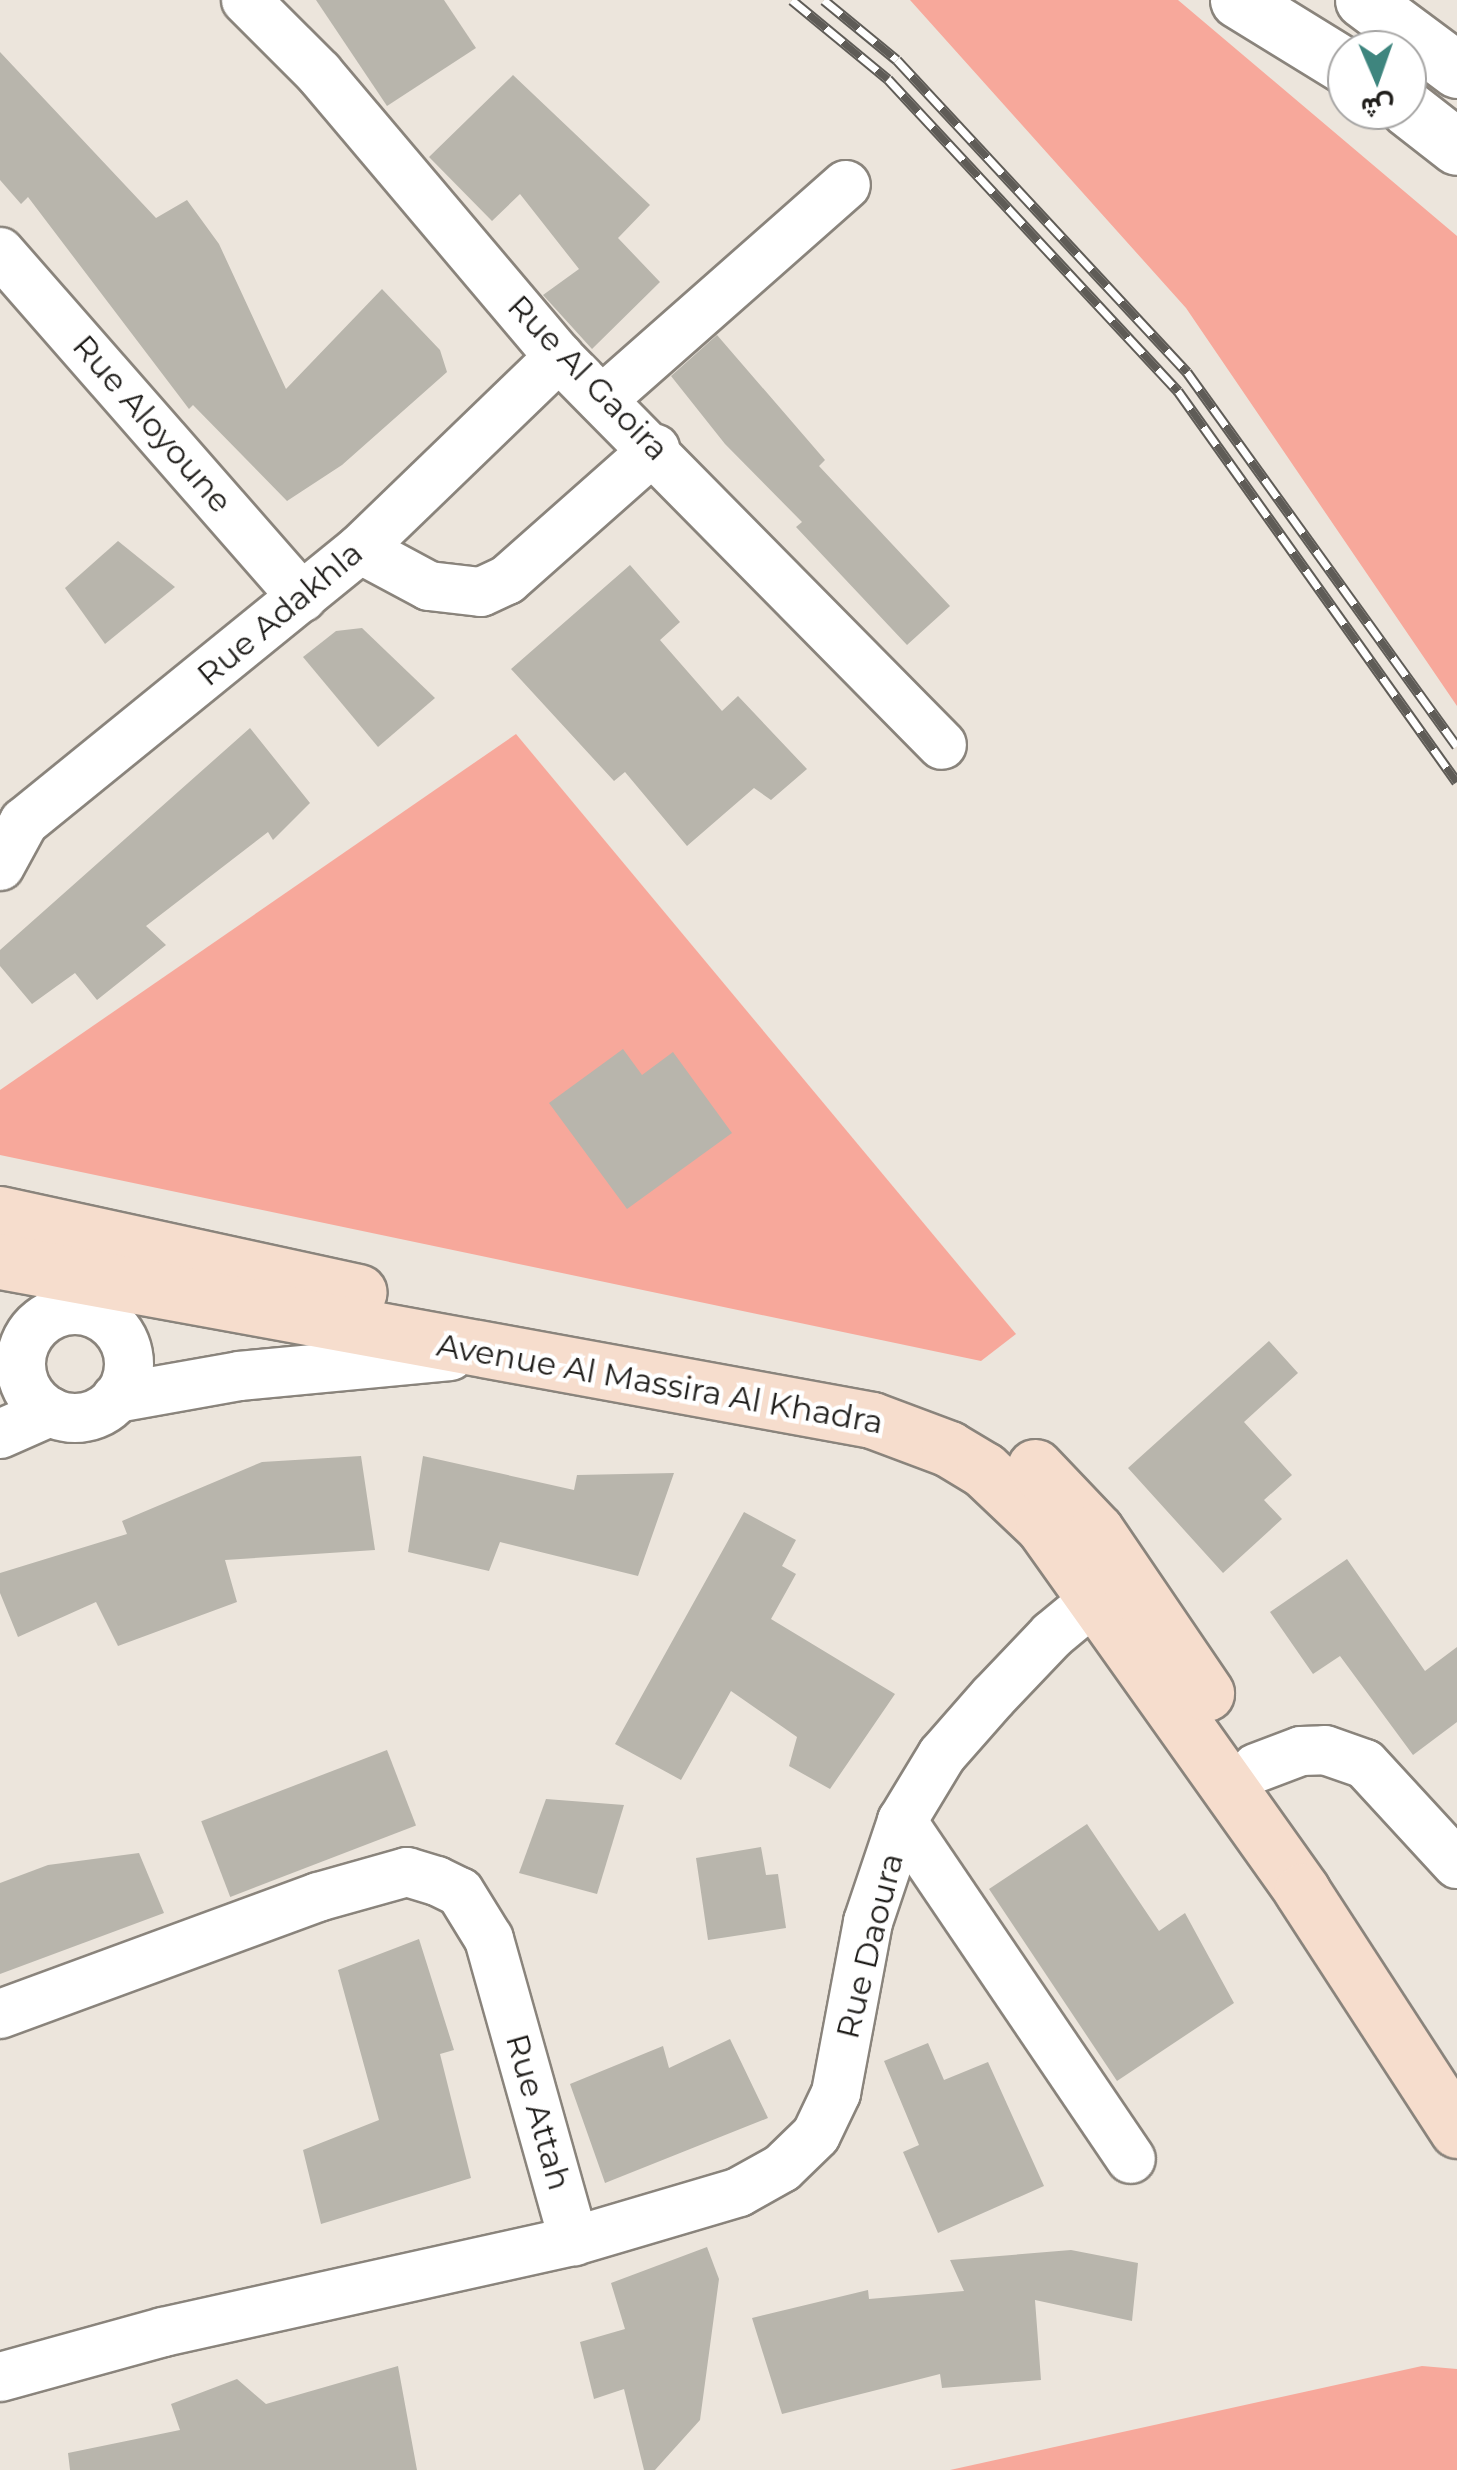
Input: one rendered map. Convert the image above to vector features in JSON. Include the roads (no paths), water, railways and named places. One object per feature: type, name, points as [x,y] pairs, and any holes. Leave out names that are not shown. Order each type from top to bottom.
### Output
[{"type":"main road","name":"Avenue Al Massira Al Khadra","points":[[0,1214],[95,1275],[912,1432],[984,1470],[1111,1586],[1256,1768],[1457,2070]]},
{"type":"main road","name":"Avenue Al Massira Al Khadra","points":[[0,1261],[913,1397],[1019,1452],[1111,1586],[1457,2130]]},
{"type":"street","name":"Rue Al Gaoira","points":[[246,0],[319,74],[559,357],[655,449],[942,745]]},
{"type":"street","points":[[1238,0],[1327,56]]},
{"type":"street","points":[[1363,0],[1457,70]]},
{"type":"street","points":[[1427,124],[1457,147]]},
{"type":"street","points":[[602,400],[846,185]]},
{"type":"street","name":"Rue Aloyoune","points":[[0,252],[302,597]]},
{"type":"street","name":"Rue Adakhla","points":[[0,866],[12,808],[302,597],[360,549],[559,357]]},
{"type":"street","points":[[360,549],[429,586],[480,592],[507,580],[655,449]]},
{"type":"street","points":[[50,1412],[29,1394],[20,1369],[24,1342],[40,1320],[66,1310],[95,1275],[127,1349],[128,1375],[116,1398]]},
{"type":"street","points":[[0,1434],[50,1412],[86,1417],[116,1398],[374,1361],[496,1354]]},
{"type":"street","name":"Rue Daoura","points":[[574,2241],[739,2192],[782,2168],[816,2135],[836,2094],[868,1922],[902,1820],[942,1755],[1052,1635],[1111,1586]]},
{"type":"street","points":[[1256,1768],[1312,1750],[1365,1764],[1457,1864]]},
{"type":"street","points":[[902,1820],[1131,2159]]},
{"type":"street","name":"Rue Attah","points":[[0,2014],[318,1897],[407,1872],[437,1881],[460,1892],[489,1938],[574,2241]]},
{"type":"street","points":[[0,2377],[163,2332],[574,2241]]},
{"type":"railway","points":[[792,0],[888,79],[1178,391],[1457,782]]},
{"type":"railway","points":[[824,0],[897,60],[1187,372],[1457,746]]}]
